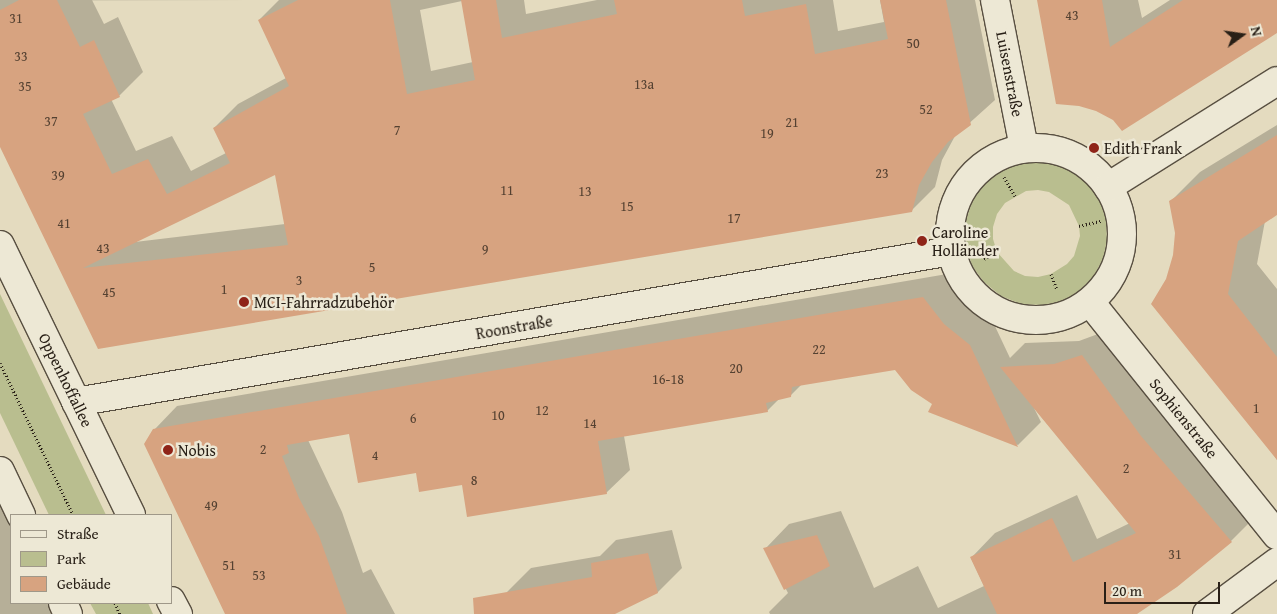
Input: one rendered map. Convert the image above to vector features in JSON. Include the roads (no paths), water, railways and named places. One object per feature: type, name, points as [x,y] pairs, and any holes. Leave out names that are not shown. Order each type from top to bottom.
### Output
[{"type":"street","name":"Luisenstraße","points":[[996,0],[1024,148]]},
{"type":"street","points":[[1108,187],[1277,81]]},
{"type":"street","points":[[1024,148],[1048,149],[1072,156],[1092,169],[1108,187],[1121,217],[1120,252],[1113,273],[1103,289],[1090,302],[1068,314],[1052,319],[1037,321],[1009,317],[984,304],[969,289],[958,273],[951,251],[949,227],[954,204],[966,183],[979,168],[994,158],[1024,148]]},
{"type":"street","name":"Oppenhoffallee","points":[[0,245],[130,514]]},
{"type":"street","name":"Roonstraße","points":[[76,402],[951,251]]},
{"type":"street","name":"Sophienstraße","points":[[1090,302],[1277,534]]},
{"type":"street","points":[[0,471],[21,514]]},
{"type":"street","points":[[1207,614],[1277,562]]},
{"type":"street","points":[[172,603],[178,614]]},
{"type":"place","name":"Edith Frank","points":[[1094,148]]},
{"type":"place","name":"Caroline Holländer","points":[[922,241]]},
{"type":"place","name":"MCI-Fahrradzubehör","points":[[244,302]]},
{"type":"place","name":"Nobis","points":[[168,450]]}]
